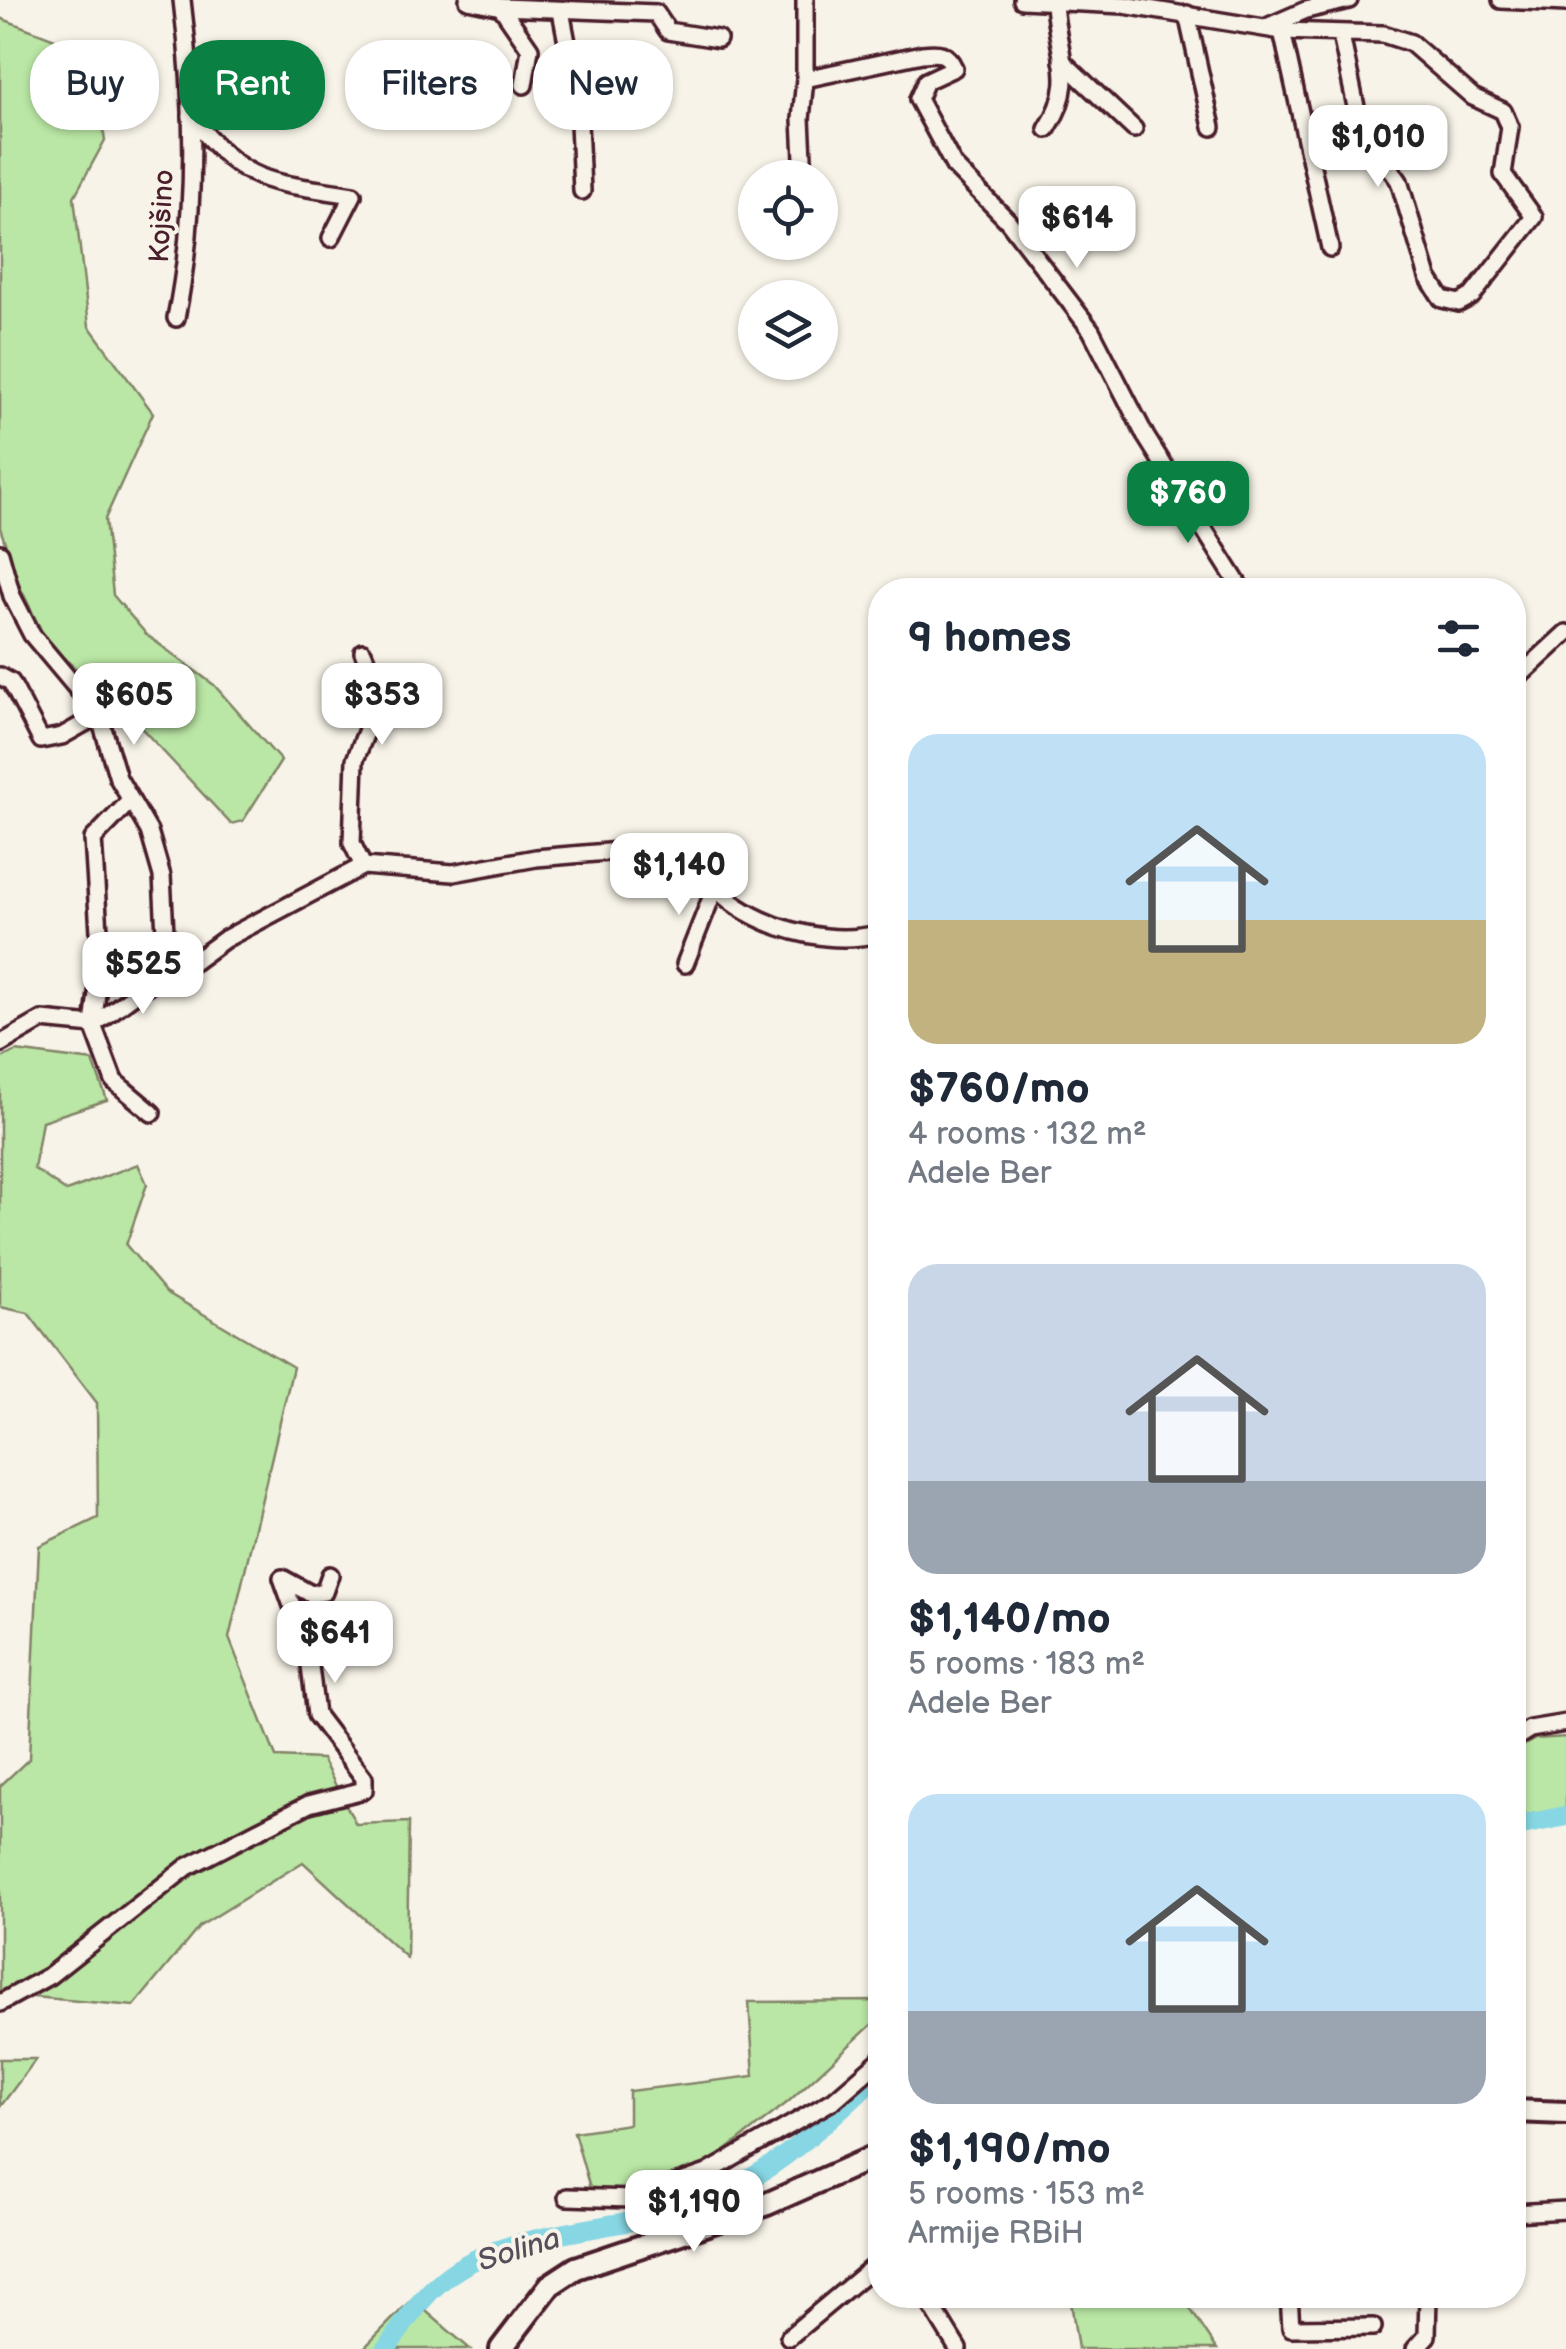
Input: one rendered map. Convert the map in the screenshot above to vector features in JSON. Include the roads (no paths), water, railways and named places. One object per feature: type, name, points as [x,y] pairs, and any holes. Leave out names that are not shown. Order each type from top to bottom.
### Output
[{"type":"main road","points":[[1526,2112],[1566,2113]]},
{"type":"main road","points":[[501,2349],[550,2285],[576,2268],[767,2204],[868,2159]]},
{"type":"street","name":"Kojšino","points":[[182,0],[185,40]]},
{"type":"street","points":[[468,0],[501,8],[656,13],[668,31],[718,38]]},
{"type":"street","points":[[803,160],[805,0]]},
{"type":"street","points":[[1022,0],[1054,4],[1128,2],[1276,28],[1341,35],[1383,34],[1411,42],[1473,97],[1503,111],[1510,127],[1503,174],[1534,217],[1472,296],[1459,304],[1442,299],[1428,277],[1399,181],[1360,126],[1341,35]]},
{"type":"street","points":[[1276,28],[1306,10],[1348,0]]},
{"type":"street","points":[[1501,0],[1566,3]]},
{"type":"street","points":[[1046,130],[1063,104],[1067,86],[1054,4]]},
{"type":"street","points":[[501,8],[530,48],[524,85]]},
{"type":"street","points":[[561,11],[578,100],[582,190]]},
{"type":"street","points":[[1187,14],[1212,127]]},
{"type":"street","points":[[1276,28],[1330,248]]},
{"type":"street","points":[[805,79],[922,54],[940,52],[950,58],[954,68],[926,81],[918,99],[941,146],[954,166],[980,189],[1045,265],[1092,330],[1172,479],[1234,578]]},
{"type":"street","points":[[1062,61],[1134,128]]},
{"type":"street","name":"Kojšino","points":[[176,318],[190,249],[191,130]]},
{"type":"street","name":"Kojšino","points":[[202,130],[221,156],[241,170],[288,188],[353,195],[332,238]]},
{"type":"street","points":[[0,553],[12,596],[32,635],[100,715],[130,800],[148,831],[162,876],[167,972]]},
{"type":"street","points":[[1526,671],[1566,633]]},
{"type":"street","points":[[363,652],[377,704],[355,760],[352,842],[363,866]]},
{"type":"street","points":[[0,676],[11,682],[41,740],[62,736],[100,715]]},
{"type":"street","points":[[130,800],[93,839],[101,962],[92,1024],[114,1081],[152,1112]]},
{"type":"street","points":[[0,1044],[42,1020],[92,1024],[167,972],[184,969],[225,938],[363,866],[453,873],[536,858],[655,848],[672,852],[739,908],[812,935],[852,940],[868,936]]},
{"type":"street","points":[[685,964],[715,888]]},
{"type":"street","points":[[0,2003],[49,1976],[186,1867],[309,1804],[364,1790],[364,1778],[316,1714],[308,1650],[282,1578],[311,1594],[324,1592],[330,1575]]},
{"type":"street","points":[[1526,1731],[1566,1723]]},
{"type":"street","points":[[567,2197],[631,2198],[707,2173],[834,2100],[868,2070]]},
{"type":"street","points":[[1526,2212],[1566,2210]]},
{"type":"street","points":[[789,2337],[868,2272]]},
{"type":"street","points":[[933,2308],[958,2349]]},
{"type":"street","points":[[1289,2308],[1290,2328],[1373,2327]]},
{"type":"street","points":[[1415,2349],[1427,2336],[1428,2308]]},
{"type":"waterway","name":"Solina","points":[[1526,1824],[1566,1816]]},
{"type":"waterway","name":"Solina","points":[[386,2349],[427,2294],[472,2261],[504,2248],[650,2217],[718,2196],[784,2156],[868,2083]]}]
